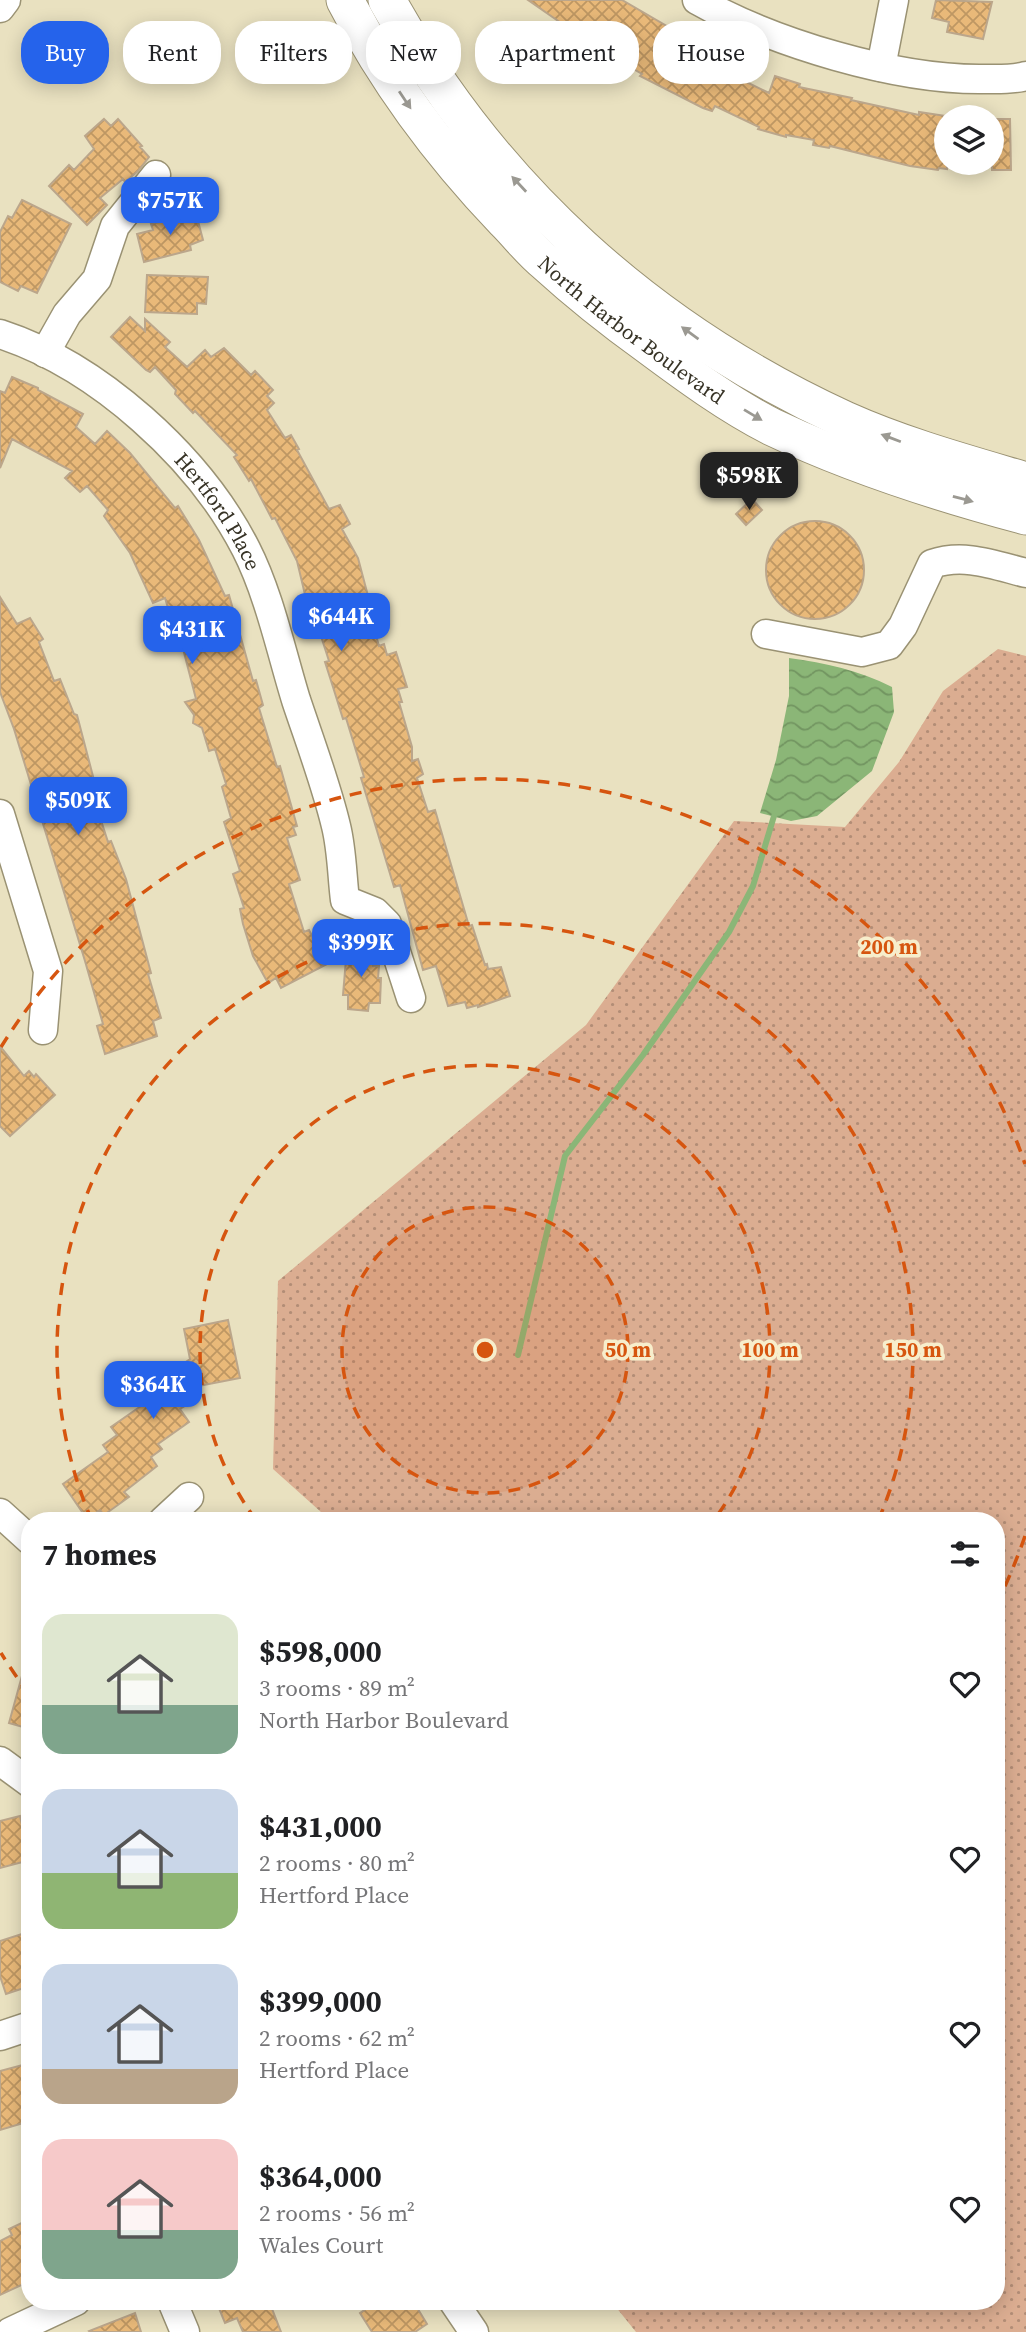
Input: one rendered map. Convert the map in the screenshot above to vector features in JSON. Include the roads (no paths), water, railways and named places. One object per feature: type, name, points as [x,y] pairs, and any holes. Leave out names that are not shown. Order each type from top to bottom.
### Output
[{"type":"main road","name":"North Harbor Boulevard","points":[[345,0],[368,44],[414,113],[476,190],[544,262],[611,318],[689,376],[770,426],[847,460],[930,490],[1026,516]]},
{"type":"main road","name":"North Harbor Boulevard","points":[[387,0],[447,94],[498,161],[565,233],[630,289],[699,340],[778,387],[824,410],[931,453],[1026,481]]},
{"type":"street","points":[[0,8],[6,0]]},
{"type":"street","points":[[697,0],[722,14],[783,39],[881,67],[966,79],[1016,79],[1026,76]]},
{"type":"street","points":[[881,67],[894,0]]},
{"type":"street","points":[[45,353],[68,314],[97,279],[115,226],[156,175]]},
{"type":"street","name":"Hertford Place","points":[[0,334],[45,353],[117,398],[162,437],[215,501],[246,550],[263,592],[337,827],[345,900],[375,912],[387,924],[411,998]]},
{"type":"street","points":[[766,634],[862,653],[889,645],[903,626],[932,564],[948,558],[974,559],[1026,573]]},
{"type":"street","points":[[0,814],[11,885],[48,971],[43,1030]]},
{"type":"street","points":[[173,1512],[189,1497]]},
{"type":"street","points":[[0,1513],[21,1531]]},
{"type":"street","points":[[0,1760],[21,1776]]},
{"type":"street","points":[[0,2036],[21,2029]]},
{"type":"street","points":[[10,2332],[57,2310]]},
{"type":"street","points":[[176,2310],[185,2332]]},
{"type":"street","points":[[459,2310],[474,2332]]},
{"type":"water","points":[[789,658],[842,668],[892,687],[894,712],[872,771],[817,816],[791,821],[760,813],[776,760],[789,696]]},
{"type":"waterway","points":[[518,1355],[565,1156],[643,1055],[729,932],[753,886],[774,816]]}]
